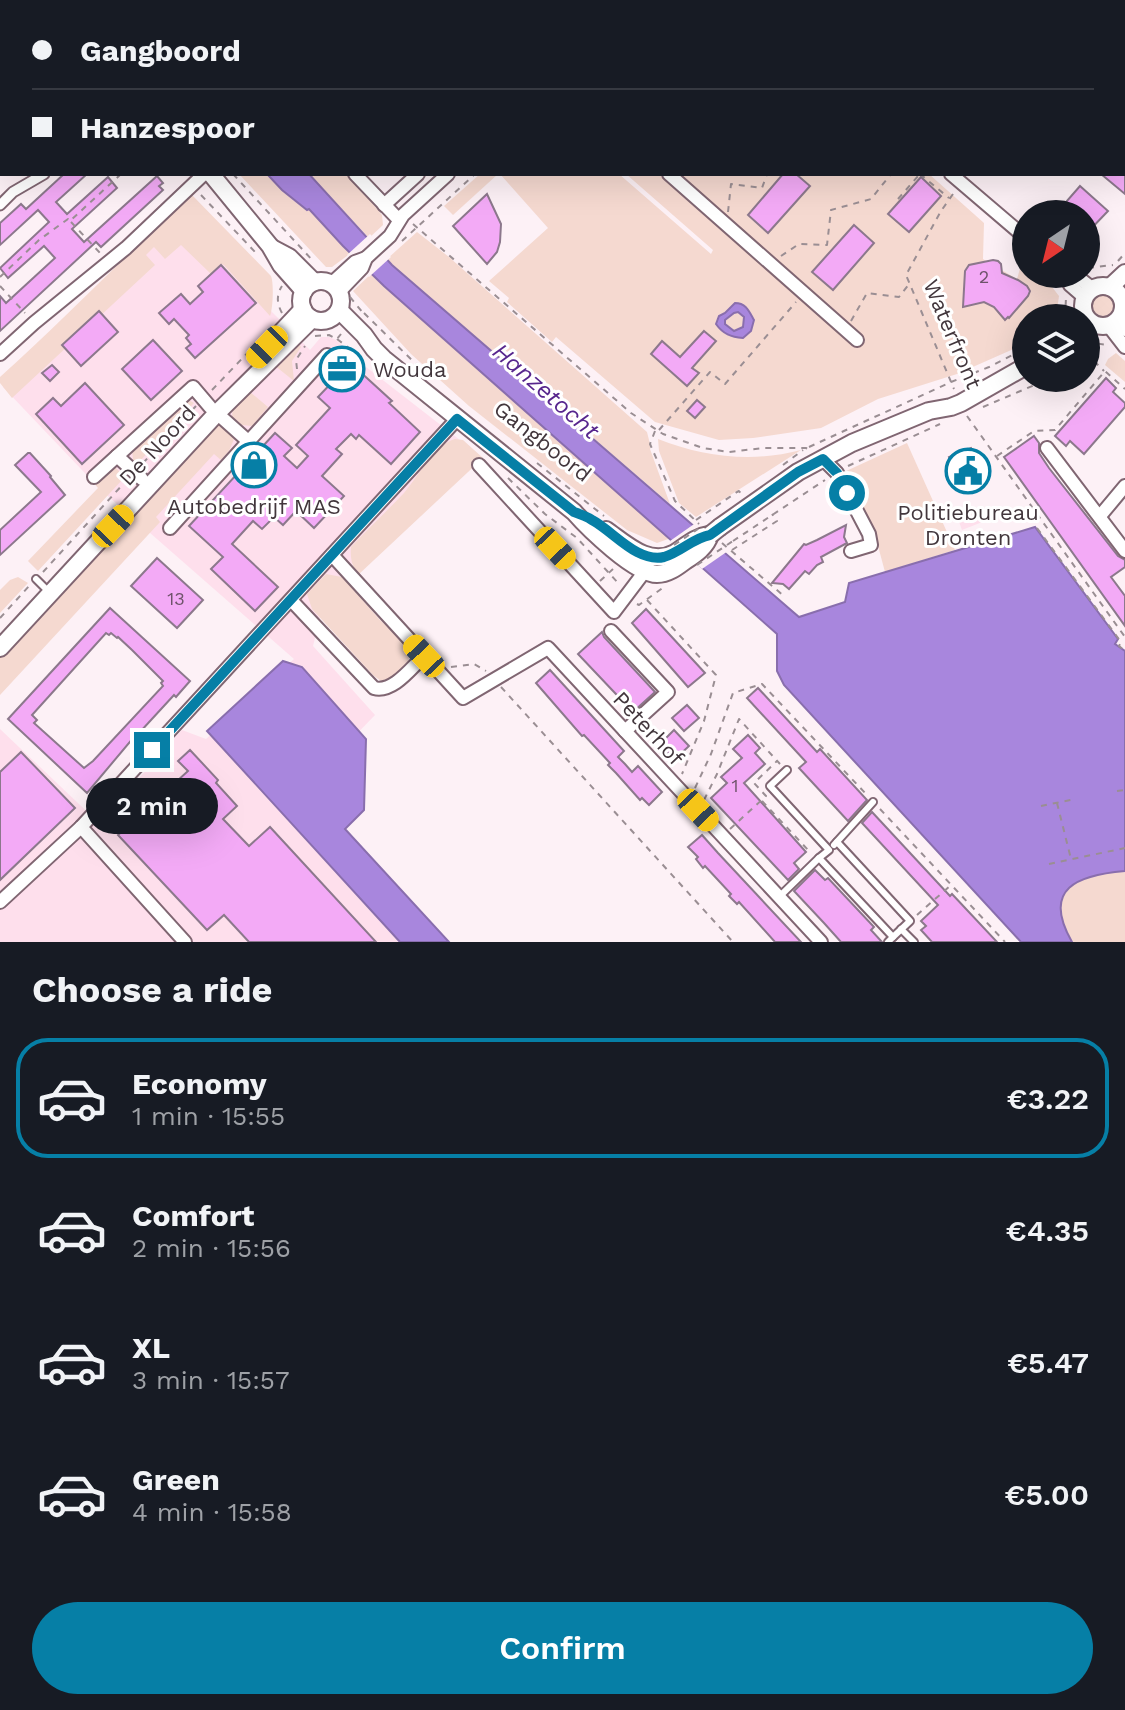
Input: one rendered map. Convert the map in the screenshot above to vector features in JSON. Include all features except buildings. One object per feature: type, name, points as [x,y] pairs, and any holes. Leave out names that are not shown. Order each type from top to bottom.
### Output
[{"type":"main road","points":[[212,176],[263,250],[289,257],[312,280],[340,283],[341,304],[335,314],[321,321],[307,314],[301,297],[312,280]]},
{"type":"main road","points":[[1100,316],[1122,308],[1119,292],[1125,273]]},
{"type":"main road","points":[[1099,304],[1101,286],[1119,292]]},
{"type":"main road","name":"De Noord","points":[[0,648],[43,586],[307,314]]},
{"type":"main road","name":"Gangboord","points":[[335,314],[355,341],[374,349],[574,512],[624,558],[672,557]]},
{"type":"main road","points":[[672,557],[798,472],[852,443],[1012,373]]},
{"type":"main road","name":"De Noord","points":[[0,633],[142,479],[214,410]]},
{"type":"street","points":[[0,205],[13,192],[41,176]]},
{"type":"street","points":[[184,176],[192,185]]},
{"type":"street","points":[[0,354],[126,248],[202,176]]},
{"type":"street","points":[[357,176],[401,218]]},
{"type":"street","points":[[384,205],[416,176]]},
{"type":"street","points":[[340,283],[355,262],[394,240],[401,218],[446,176]]},
{"type":"street","points":[[671,176],[857,340]]},
{"type":"street","points":[[953,176],[1012,226]]},
{"type":"street","points":[[1073,288],[1087,304]]},
{"type":"street","points":[[1100,319],[1125,347]]},
{"type":"street","points":[[170,528],[327,355]]},
{"type":"street","name":"De Noord","points":[[94,477],[193,387],[248,441]]},
{"type":"street","points":[[0,902],[81,827],[457,419]]},
{"type":"street","points":[[1047,448],[1125,551]]},
{"type":"street","name":"De Noord","points":[[117,456],[142,479]]},
{"type":"street","points":[[823,459],[837,473],[869,534],[871,545],[851,551]]},
{"type":"street","points":[[479,465],[614,612],[672,557]]},
{"type":"street","points":[[1100,516],[1125,486]]},
{"type":"street","points":[[332,555],[438,671]]},
{"type":"street","points":[[291,600],[374,688],[382,690],[390,687],[424,656]]},
{"type":"street","points":[[611,631],[668,692],[625,731]]},
{"type":"street","name":"Peterhof","points":[[438,671],[463,698],[548,648],[821,942]]},
{"type":"street","points":[[81,827],[185,942]]},
{"type":"lane","points":[[787,770],[770,786],[829,850]]},
{"type":"lane","points":[[779,897],[837,842],[873,802]]},
{"type":"lane","points":[[818,859],[890,940],[910,921],[837,842]]},
{"type":"lane","points":[[901,929],[914,942]]},
{"type":"path","points":[[70,221],[116,176]]},
{"type":"path","points":[[235,176],[310,256],[312,280]]},
{"type":"path","points":[[394,240],[417,227],[473,176]]},
{"type":"path","points":[[727,225],[731,184],[762,188],[766,176]]},
{"type":"path","points":[[770,263],[799,244],[827,245],[831,210],[871,199],[889,176]]},
{"type":"path","points":[[898,199],[918,176]]},
{"type":"path","points":[[922,176],[950,198]]},
{"type":"path","name":"Waterfront","points":[[962,184],[941,211],[906,275],[965,415],[1125,637]]},
{"type":"path","points":[[192,185],[263,250]]},
{"type":"path","points":[[401,218],[417,227],[631,413],[658,431],[703,448],[729,452],[806,448]]},
{"type":"path","points":[[0,277],[39,240],[68,219],[109,262]]},
{"type":"path","points":[[1100,267],[1114,265],[1125,253]]},
{"type":"path","points":[[846,330],[867,293],[899,297],[910,283]]},
{"type":"path","points":[[0,286],[34,323]]},
{"type":"path","points":[[658,431],[710,372],[725,384],[804,293]]},
{"type":"path","points":[[364,313],[430,378]]},
{"type":"path","points":[[297,386],[296,360],[308,341]]},
{"type":"path","points":[[1100,367],[1125,389]]},
{"type":"path","points":[[996,457],[1034,431],[1055,430],[1105,371]]},
{"type":"path","points":[[980,409],[1019,392]]},
{"type":"path","points":[[672,557],[733,541],[852,463],[942,423]]},
{"type":"path","name":"Gangboord","points":[[527,456],[613,523]]},
{"type":"path","points":[[695,520],[739,491],[744,498]]},
{"type":"path","points":[[731,551],[777,521],[772,514]]},
{"type":"path","points":[[1037,528],[1125,651]]},
{"type":"path","points":[[672,557],[710,530]]},
{"type":"path","points":[[647,600],[716,675],[704,721],[676,786]]},
{"type":"path","points":[[438,671],[474,664],[485,670],[733,942]]},
{"type":"path","points":[[694,805],[733,693],[762,684],[1005,942]]},
{"type":"path","points":[[694,805],[717,774],[739,719],[787,770]]},
{"type":"path","points":[[730,829],[766,796],[754,783],[778,761]]},
{"type":"path","points":[[1117,791],[1125,790]]},
{"type":"path","points":[[1041,806],[1075,799]]},
{"type":"path","points":[[761,800],[818,859]]},
{"type":"path","points":[[1057,803],[1071,859]]},
{"type":"path","points":[[1049,864],[1125,848]]},
{"type":"path","points":[[910,921],[951,885]]},
{"type":"shaded area","points":[[241,176],[269,176],[293,200],[309,209],[351,253],[332,267],[326,267]]},
{"type":"shaded area","points":[[269,176],[311,176],[392,265],[799,617],[845,602],[849,583],[1035,527],[1118,639],[1115,644],[1125,651],[1125,871],[1093,876],[1069,888],[1063,897],[1061,909],[1063,924],[1072,942],[1021,942],[784,685],[777,671],[777,634],[384,286],[309,209],[282,190]]},
{"type":"shaded area","points":[[311,176],[350,176],[382,215],[383,225],[369,238]]},
{"type":"shaded area","points":[[478,176],[496,176],[453,215],[444,206]]},
{"type":"shaded area","points":[[502,176],[621,176],[711,254],[713,250],[628,176],[931,176],[984,223],[983,259],[1012,276],[1012,288],[1053,288],[1059,296],[1058,304],[1012,304],[1012,350],[957,374],[878,399],[821,428],[719,440],[655,422],[556,337],[552,342],[507,302],[509,298],[489,281],[548,228]]},
{"type":"shaded area","points":[[192,195],[271,276],[273,296],[270,316],[224,265],[221,264],[211,274],[181,245],[165,259],[154,247],[146,255],[155,265],[12,398],[0,383],[0,377]]},
{"type":"shaded area","points":[[191,212],[269,309],[310,350],[321,337],[336,340],[469,447],[327,590],[313,646],[375,715],[287,806],[415,942],[0,942],[0,729],[99,823],[182,730],[206,739],[294,659],[101,490],[3,387]]},
{"type":"shaded area","points":[[417,232],[647,432],[670,504],[392,265],[387,259]]},
{"type":"shaded area","points":[[371,274],[671,538],[657,543],[627,530],[469,406],[411,354],[353,291]]},
{"type":"shaded area","points":[[1103,294],[1113,301],[1111,313],[1103,316],[1100,315],[1100,304],[1092,304],[1095,297]]},
{"type":"shaded area","points":[[735,303],[745,306],[754,320],[751,331],[743,338],[724,333],[716,324],[719,316]],"holes":[[[738,312],[744,317],[743,327],[734,331],[725,324],[725,320],[734,313]]]},
{"type":"shaded area","points":[[295,339],[301,347],[292,361],[294,381],[274,365],[250,392],[268,407],[252,426],[242,425],[232,416],[233,406]]},
{"type":"shaded area","points":[[1116,353],[1125,361],[1125,382],[1105,365]]},
{"type":"shaded area","points":[[187,399],[194,403],[138,463],[133,460],[132,449]]},
{"type":"shaded area","points":[[213,424],[225,429],[234,439],[229,451],[221,460],[214,454],[156,517],[160,522],[0,695],[0,654]]},
{"type":"shaded area","points":[[455,439],[463,440],[483,458],[358,575],[352,562],[351,547],[404,493],[440,447]]},
{"type":"shaded area","points":[[658,439],[693,450],[728,456],[765,456],[801,450],[696,517],[679,503],[659,451]]},
{"type":"shaded area","points":[[907,443],[955,550],[885,572],[874,531],[844,472]]},
{"type":"shaded area","points":[[116,468],[123,475],[122,480],[38,571],[28,561],[98,488],[93,482]]},
{"type":"shaded area","points":[[991,506],[995,517],[962,530],[958,519]]},
{"type":"shaded area","points":[[326,574],[342,577],[411,649],[408,662],[390,679],[381,681],[373,675],[312,609],[307,594]]},
{"type":"shaded area","points":[[18,577],[28,583],[0,613],[0,590]]},
{"type":"shaded area","points":[[283,661],[302,667],[366,739],[364,810],[345,829],[449,942],[400,942],[207,731]]},
{"type":"shaded area","points":[[1125,871],[1125,942],[1072,942],[1063,924],[1061,909],[1063,897],[1069,888],[1093,876]]},
{"type":"pier","points":[[370,234],[391,257],[369,277],[347,255]]},
{"type":"pier","points":[[697,522],[728,551],[702,569],[670,541]]},
{"type":"place","name":"Wouda","points":[[342,369]]},
{"type":"place","name":"Autobedrijf MAS","points":[[254,465]]},
{"type":"place","name":"Politiebureau Dronten","points":[[968,471]]},
{"type":"route","points":[[152,750],[457,419],[574,512],[593,520],[633,549],[652,558],[673,554],[700,536],[710,535],[798,472],[823,459],[837,473],[847,493]]},
{"type":"water label","name":"Hanzetocht","points":[[546,391]]}]
